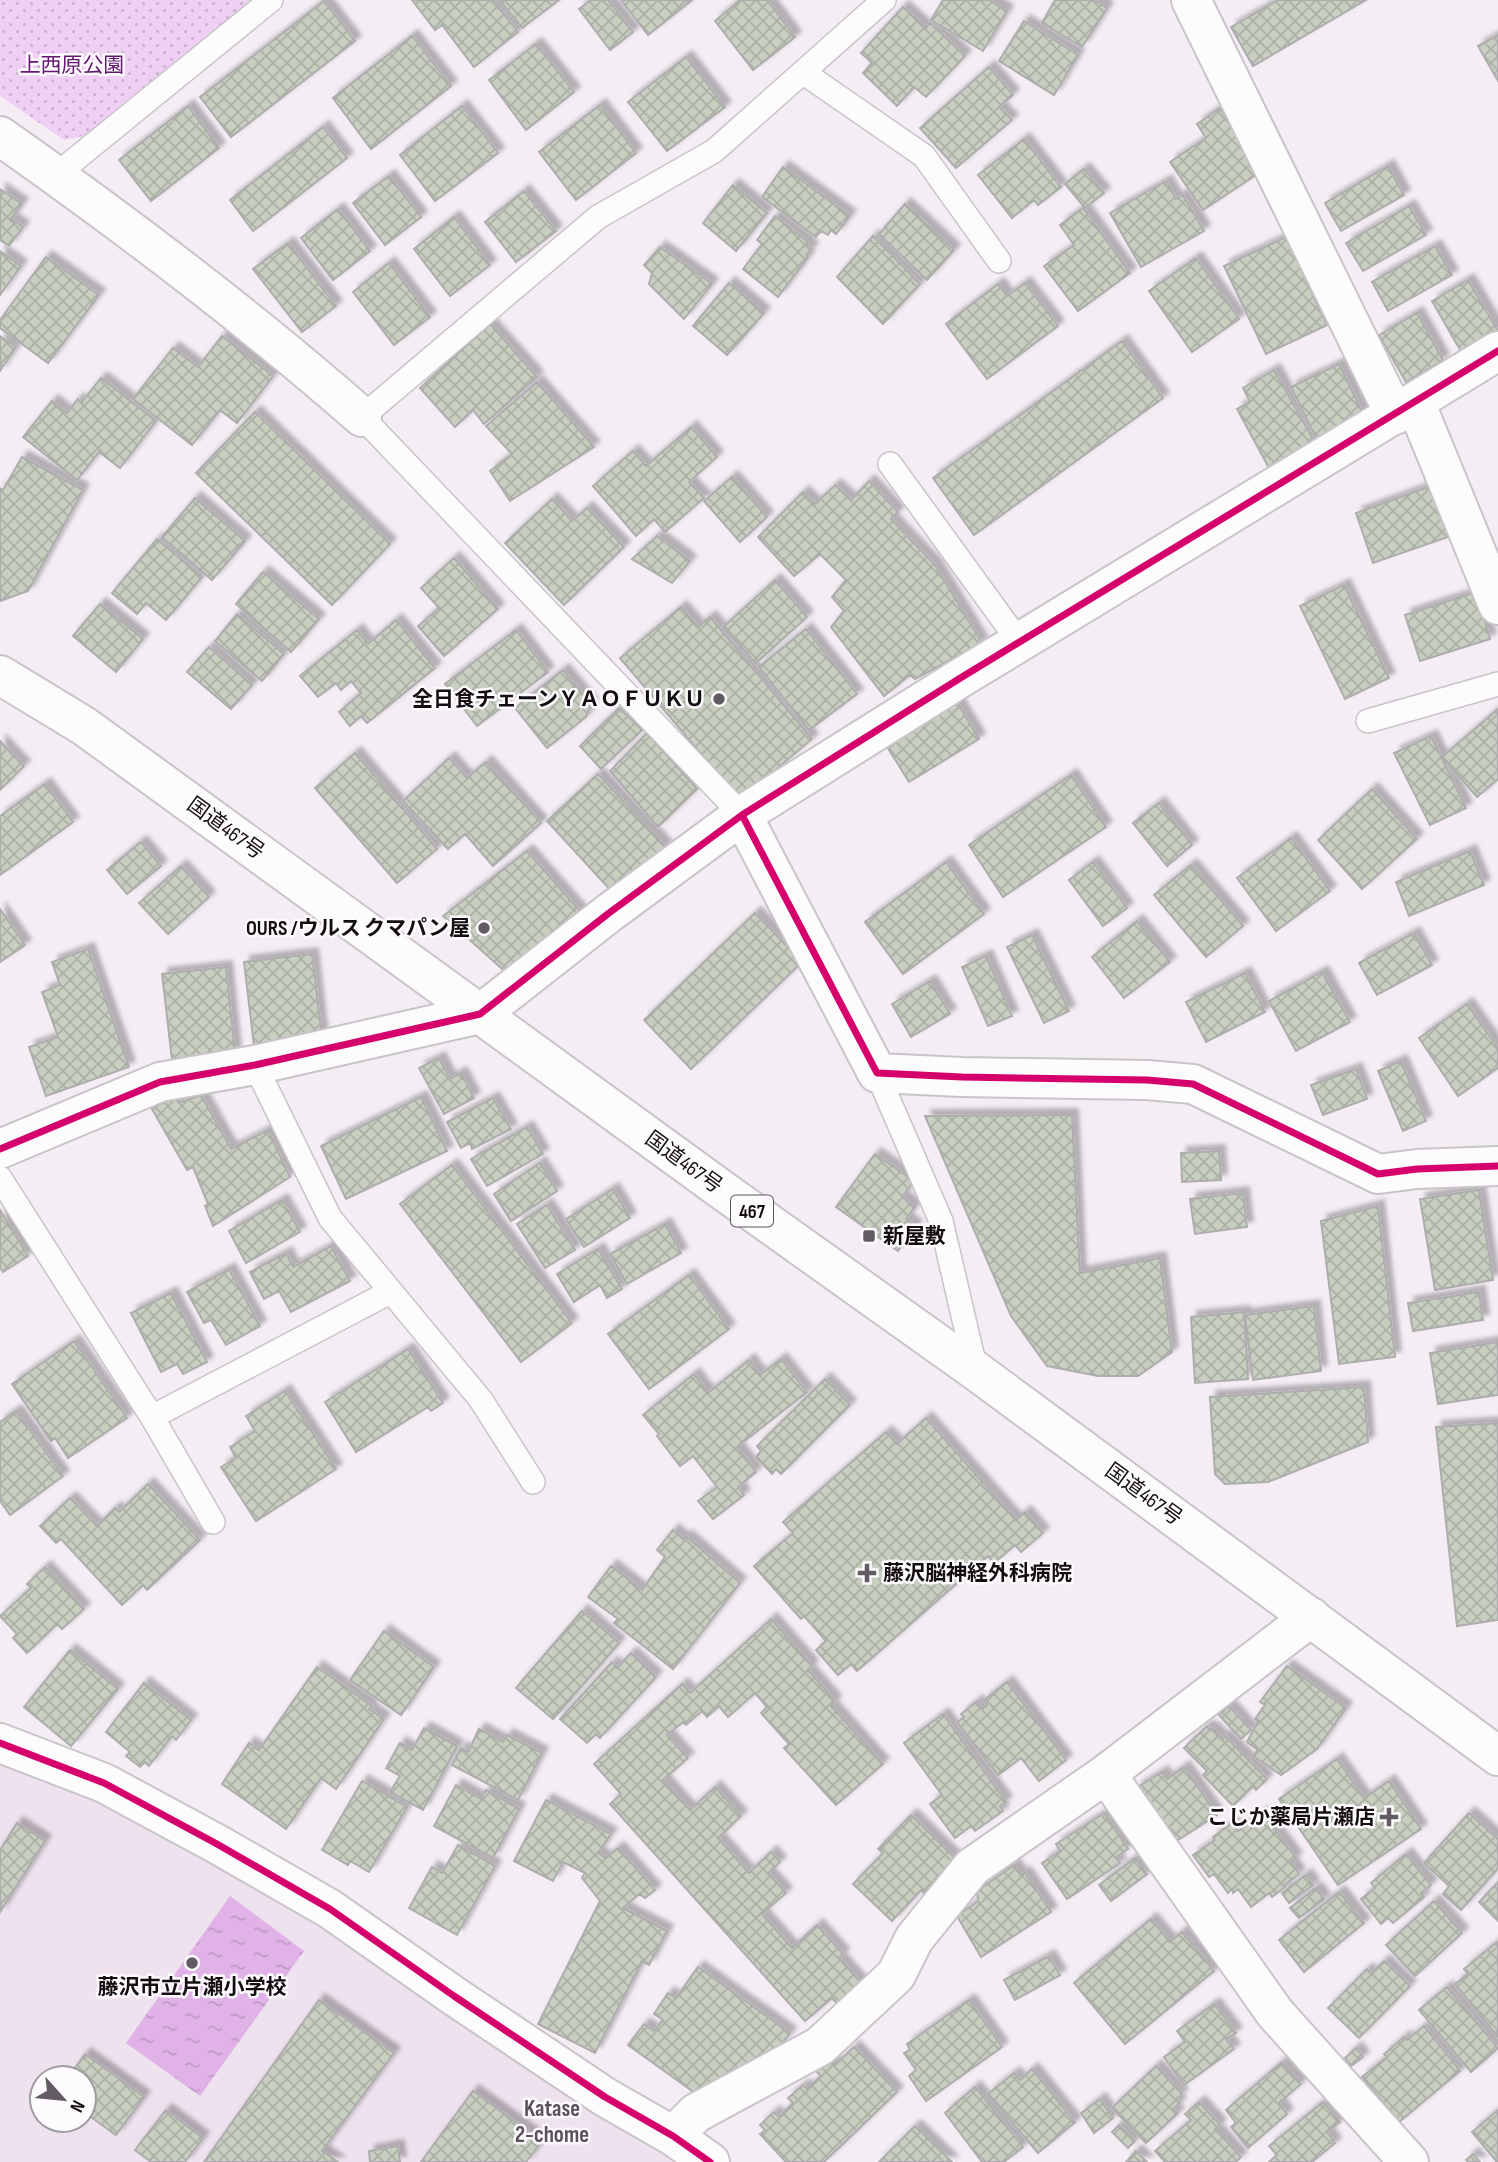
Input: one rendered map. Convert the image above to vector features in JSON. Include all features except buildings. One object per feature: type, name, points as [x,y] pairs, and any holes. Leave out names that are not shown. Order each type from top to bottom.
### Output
[{"type":"main road","points":[[1191,0],[1405,409],[1498,605]]},
{"type":"main road","points":[[0,136],[221,299],[362,417]]},
{"type":"main road","points":[[0,1149],[160,1082],[255,1065],[480,1014],[609,913],[742,815],[1498,351]]},
{"type":"main road","name":"国道467号","points":[[0,675],[85,726],[975,1371],[1498,1756]]},
{"type":"main road","points":[[742,815],[877,1073],[1147,1080],[1193,1084],[1378,1174],[1498,1166]]},
{"type":"main road","points":[[673,2136],[696,2113],[820,2046],[896,1975],[914,1939],[972,1867],[1106,1774],[1311,1617]]},
{"type":"main road","points":[[0,1743],[104,1783],[330,1909],[453,1996],[605,2097],[673,2136],[710,2162]]},
{"type":"main road","points":[[1106,1774],[1275,2013],[1409,2162]]},
{"type":"lane","points":[[56,176],[271,0]]},
{"type":"lane","points":[[742,815],[362,417],[598,217],[714,151],[884,0]]},
{"type":"lane","points":[[804,73],[925,156],[999,261]]},
{"type":"lane","points":[[890,464],[1020,643]]},
{"type":"lane","points":[[1368,721],[1498,684]]},
{"type":"lane","points":[[255,1065],[330,1218],[481,1400],[533,1482]]},
{"type":"lane","points":[[877,1073],[942,1221],[975,1371]]},
{"type":"lane","points":[[0,1178],[152,1417],[213,1522]]},
{"type":"lane","points":[[152,1417],[390,1292]]},
{"type":"shaded area","name":"藤沢市立片瀬小学校","points":[[0,1761],[42,1769],[339,1932],[678,2162],[0,2162]]},
{"type":"green space","name":"上西原公園","points":[[0,0],[252,0],[90,135],[64,140],[0,96]]},
{"type":"water","points":[[230,1896],[304,1951],[200,2096],[126,2043]]},
{"type":"cycle path","points":[[0,1149],[160,1082],[255,1065],[480,1014],[609,913],[742,815],[962,677],[1498,351]]},
{"type":"cycle path","points":[[742,815],[877,1073],[1147,1080],[1193,1084],[1378,1174],[1417,1169],[1498,1166]]},
{"type":"cycle path","points":[[0,1743],[104,1783],[330,1909],[605,2097],[673,2136],[710,2162]]},
{"type":"place","name":"全日食チェーンＹＡＯＦＵＫＵ","points":[[719,699]]},
{"type":"place","name":"OURS /ウルス クマパン屋","points":[[484,928]]},
{"type":"place","name":"新屋敷","points":[[869,1236]]},
{"type":"place","name":"藤沢脳神経外科病院","points":[[867,1573]]},
{"type":"place","name":"こじか薬局片瀬店","points":[[1389,1817]]},
{"type":"place","name":"藤沢市立片瀬小学校","points":[[192,1963]]},
{"type":"district","name":"Katase 2-chome","points":[[552,2121]]}]
